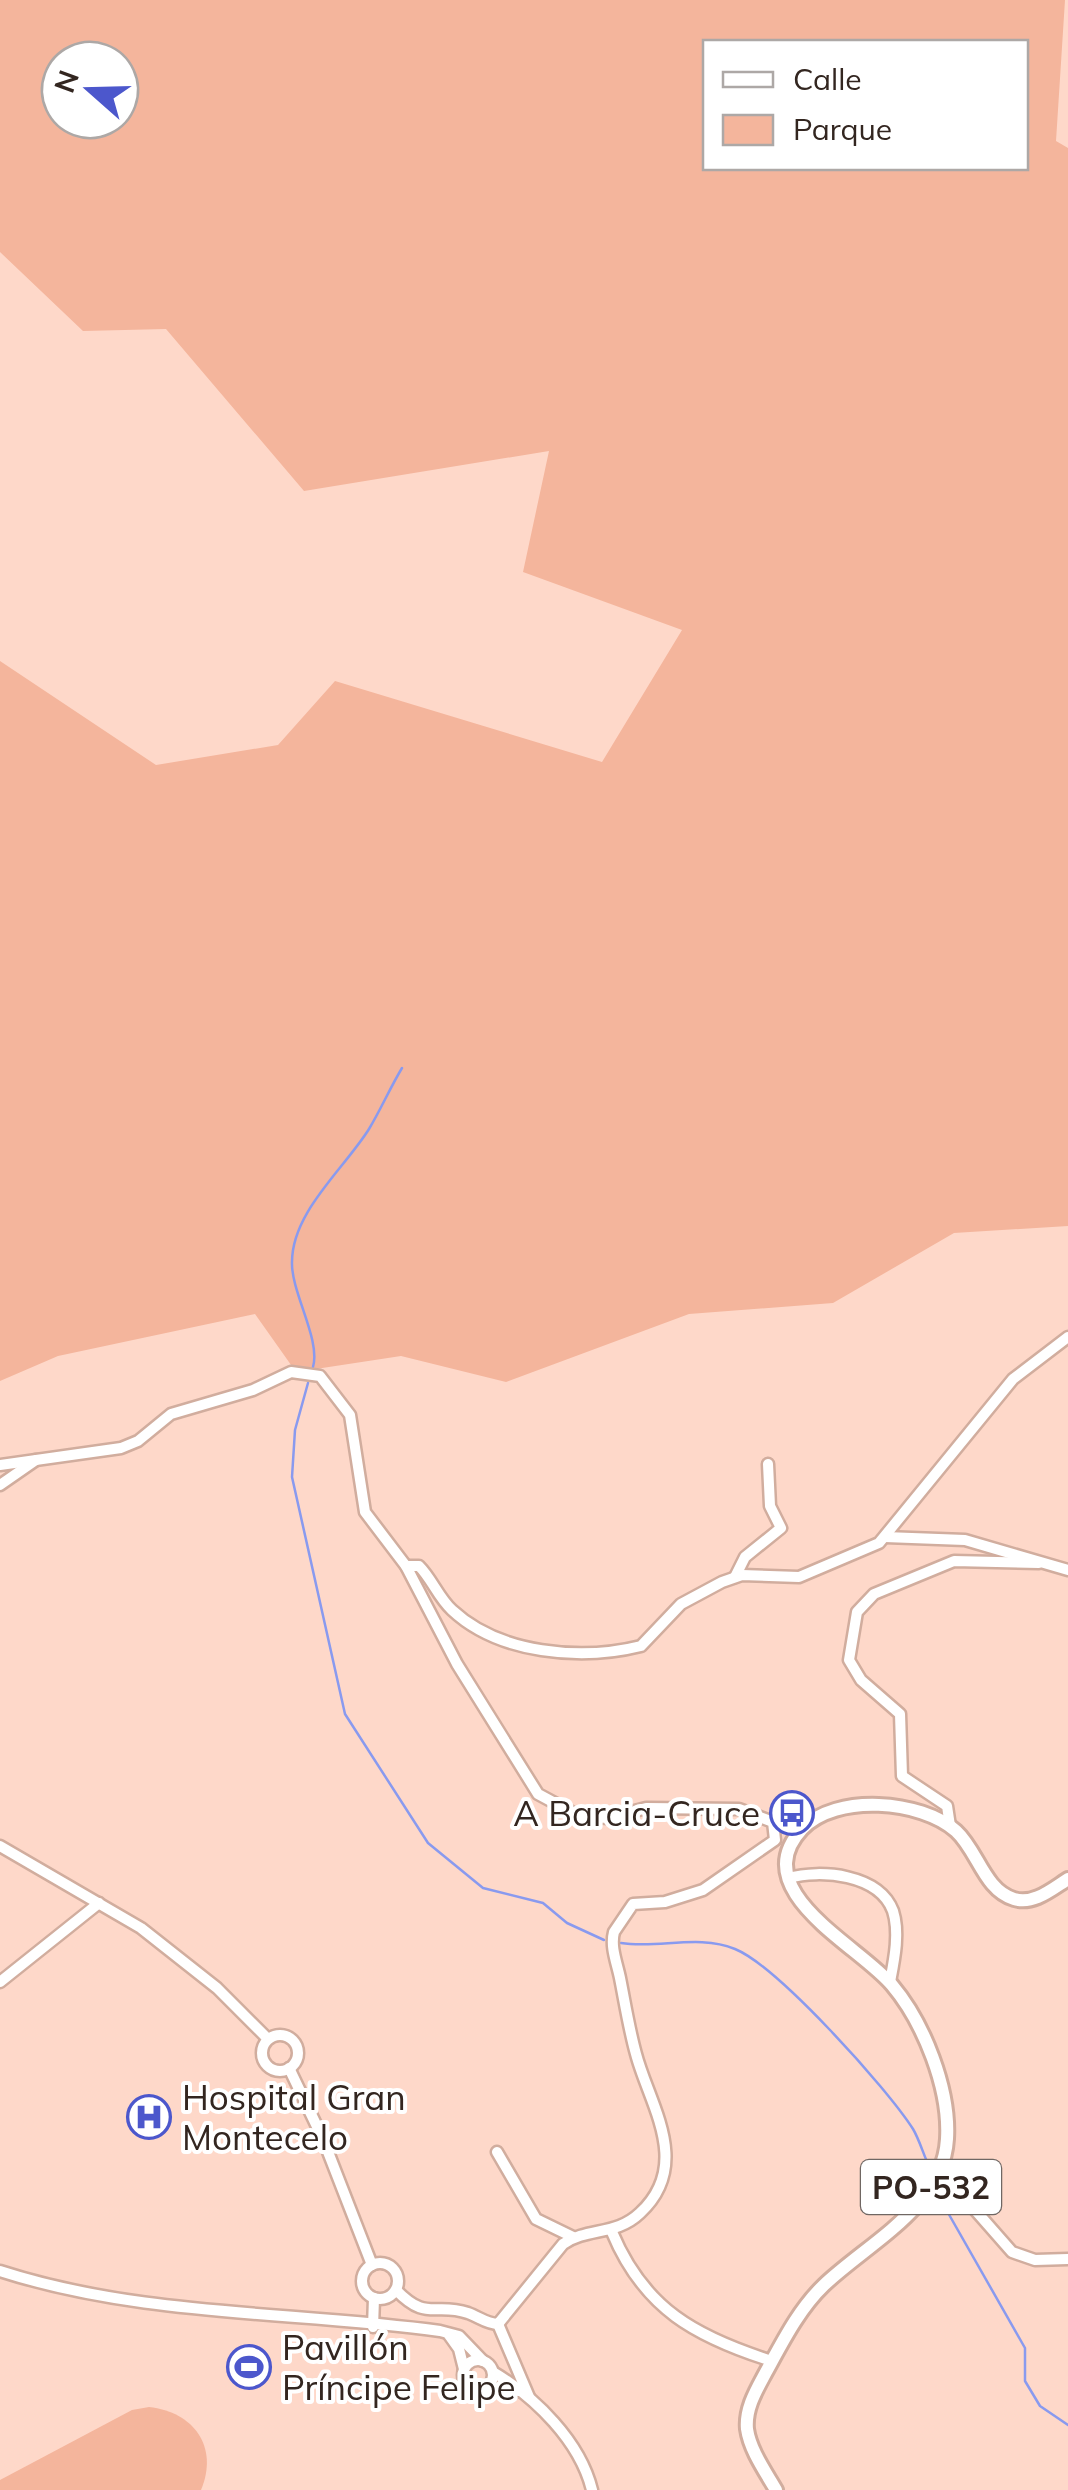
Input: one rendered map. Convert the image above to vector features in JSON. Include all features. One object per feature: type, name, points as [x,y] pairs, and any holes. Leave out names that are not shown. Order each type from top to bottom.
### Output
[{"type":"main road","points":[[788,1878],[787,1857],[796,1836],[827,1812],[903,1808],[950,1826],[970,1847],[996,1888],[1011,1898],[1038,1898],[1068,1879]]},
{"type":"main road","name":"PO-532","points":[[776,2490],[752,2445],[747,2420],[772,2361],[808,2302],[914,2208],[940,2170],[947,2145],[944,2098],[925,2044],[890,1982],[801,1904],[788,1878]]},
{"type":"street","points":[[406,1566],[418,1566],[443,1602],[468,1622],[548,1652],[641,1646],[680,1604],[736,1578],[799,1577],[879,1543],[1012,1380],[1068,1337]]},
{"type":"street","points":[[0,1465],[121,1448],[138,1441],[170,1414],[252,1390],[291,1372],[320,1376],[350,1415],[365,1512],[406,1566],[458,1664],[538,1794],[550,1803],[595,1818],[646,1808],[739,1809],[773,1822],[775,1840],[720,1882],[682,1898],[633,1904],[614,1932],[637,2057],[656,2098],[665,2137],[661,2174],[644,2210],[612,2232],[573,2237],[536,2219],[498,2152]]},
{"type":"street","points":[[0,1485],[38,1459]]},
{"type":"street","points":[[736,1578],[745,1558],[781,1528],[770,1506],[768,1464]]},
{"type":"street","points":[[884,1536],[965,1540],[1068,1570]]},
{"type":"street","points":[[950,1826],[947,1806],[902,1776],[900,1714],[861,1680],[848,1660],[857,1612],[874,1594],[954,1561],[1039,1562]]},
{"type":"street","points":[[0,1846],[141,1928],[202,1976],[268,2039]]},
{"type":"street","points":[[788,1878],[818,1873],[853,1879],[882,1896],[894,1916],[890,1982]]},
{"type":"street","points":[[0,1982],[100,1903]]},
{"type":"street","points":[[278,2034],[294,2042],[297,2059],[289,2068],[278,2071],[267,2066],[262,2049],[268,2039],[278,2034]]},
{"type":"street","points":[[289,2068],[323,2139],[372,2265]]},
{"type":"street","points":[[940,2170],[1012,2252],[1035,2260],[1068,2258]]},
{"type":"street","points":[[612,2232],[647,2294],[712,2342],[772,2361]]},
{"type":"street","points":[[498,2324],[573,2237]]},
{"type":"street","points":[[373,2327],[374,2298],[362,2285],[364,2273],[372,2265],[383,2263],[393,2268],[400,2294],[415,2309],[466,2312],[498,2324],[525,2394]]},
{"type":"street","points":[[0,2271],[60,2289],[272,2318],[439,2332],[471,2344],[493,2372],[525,2394],[570,2443],[592,2490]]},
{"type":"street","points":[[374,2298],[400,2294]]},
{"type":"street","points":[[400,2294],[459,2349],[468,2387],[525,2394]]},
{"type":"street","points":[[439,2332],[435,2322],[444,2312]]},
{"type":"street","points":[[464,2370],[474,2361],[483,2361]]},
{"type":"street","points":[[485,2389],[493,2372]]},
{"type":"green space","points":[[0,0],[1065,0],[1056,141],[1068,148],[1068,1226],[954,1233],[833,1303],[689,1314],[506,1382],[401,1356],[296,1372],[255,1314],[58,1356],[0,1381],[0,661],[156,765],[278,745],[335,681],[602,762],[682,630],[523,572],[549,451],[304,491],[166,329],[83,331],[0,252]]},
{"type":"green space","points":[[149,2407],[179,2416],[199,2434],[207,2460],[201,2490],[0,2490],[0,2480],[132,2410]]},
{"type":"waterway","points":[[313,1367],[313,1343],[293,1274],[294,1244],[310,1208],[369,1129],[402,1068]]},
{"type":"waterway","points":[[308,1383],[295,1430],[292,1477],[345,1714],[428,1843],[483,1888],[543,1903],[567,1923],[604,1940]]},
{"type":"waterway","points":[[621,1943],[707,1943],[735,1949],[754,1960],[803,2003],[880,2086],[913,2129],[928,2164]]},
{"type":"waterway","points":[[943,2204],[1025,2348],[1025,2381],[1040,2406],[1068,2425]]},
{"type":"place","name":"A Barcia-Cruce","points":[[792,1813]]},
{"type":"place","name":"Hospital Gran Montecelo","points":[[149,2117]]},
{"type":"place","name":"Pavillón Príncipe Felipe","points":[[249,2367]]}]
